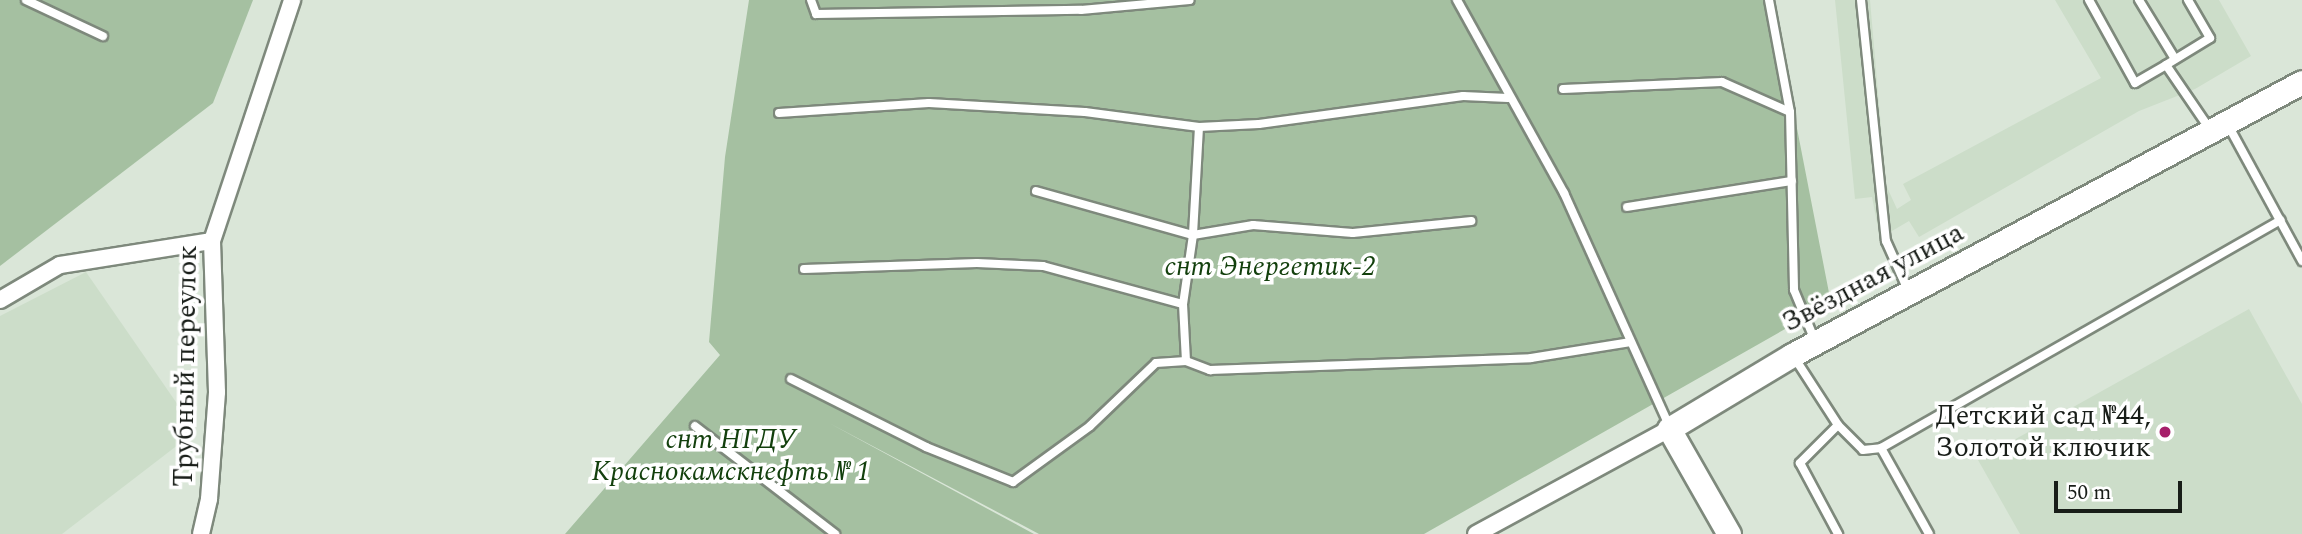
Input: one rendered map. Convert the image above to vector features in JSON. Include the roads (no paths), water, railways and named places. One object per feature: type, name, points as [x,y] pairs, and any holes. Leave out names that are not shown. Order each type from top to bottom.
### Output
[{"type":"street","name":"Трубный переулок","points":[[201,534],[209,499],[217,392],[212,241],[292,0]]},
{"type":"street","name":"Звёздная улица","points":[[1476,534],[1670,429],[1815,342],[2302,82]]},
{"type":"street","points":[[0,300],[60,265],[212,241]]},
{"type":"street","points":[[1670,429],[1729,534]]},
{"type":"lane","points":[[26,0],[103,36]]},
{"type":"lane","points":[[811,0],[816,14],[1080,10],[1190,0]]},
{"type":"lane","points":[[1457,0],[1508,98],[1564,193],[1670,429]]},
{"type":"lane","points":[[1769,0],[1790,112],[1794,290],[1815,342]]},
{"type":"lane","points":[[1861,0],[1886,241],[1909,293]]},
{"type":"lane","points":[[2090,0],[2135,83],[2210,38],[2188,0]]},
{"type":"lane","points":[[2139,0],[2175,59]]},
{"type":"lane","points":[[2166,65],[2219,127],[2280,220],[2302,261]]},
{"type":"lane","points":[[1563,89],[1722,82],[1790,112]]},
{"type":"lane","points":[[779,113],[929,103],[1085,112],[1199,127],[1259,124],[1463,96],[1508,98]]},
{"type":"lane","points":[[1186,361],[1183,304],[1193,235],[1199,127]]},
{"type":"lane","points":[[1627,207],[1792,181]]},
{"type":"lane","points":[[1035,191],[1193,235],[1253,225],[1353,233],[1471,221]]},
{"type":"lane","points":[[1792,355],[1838,425],[1863,450],[1881,447],[2280,220]]},
{"type":"lane","points":[[804,269],[977,263],[1043,266],[1183,304]]},
{"type":"lane","points":[[791,379],[926,447],[1013,482],[1090,426],[1156,363],[1186,361],[1210,369],[1531,358],[1631,342]]},
{"type":"lane","points":[[1838,425],[1800,463],[1838,534]]},
{"type":"lane","points":[[695,426],[835,534]]},
{"type":"lane","points":[[1881,447],[1929,534]]},
{"type":"place","name":"Детский сад №44, Золотой ключик","points":[[2165,432]]},
{"type":"park label","name":"снт Энергетик-2","points":[[1270,267]]},
{"type":"park label","name":"снт НГДУ Краснокамскнефть № 1","points":[[731,456]]}]
